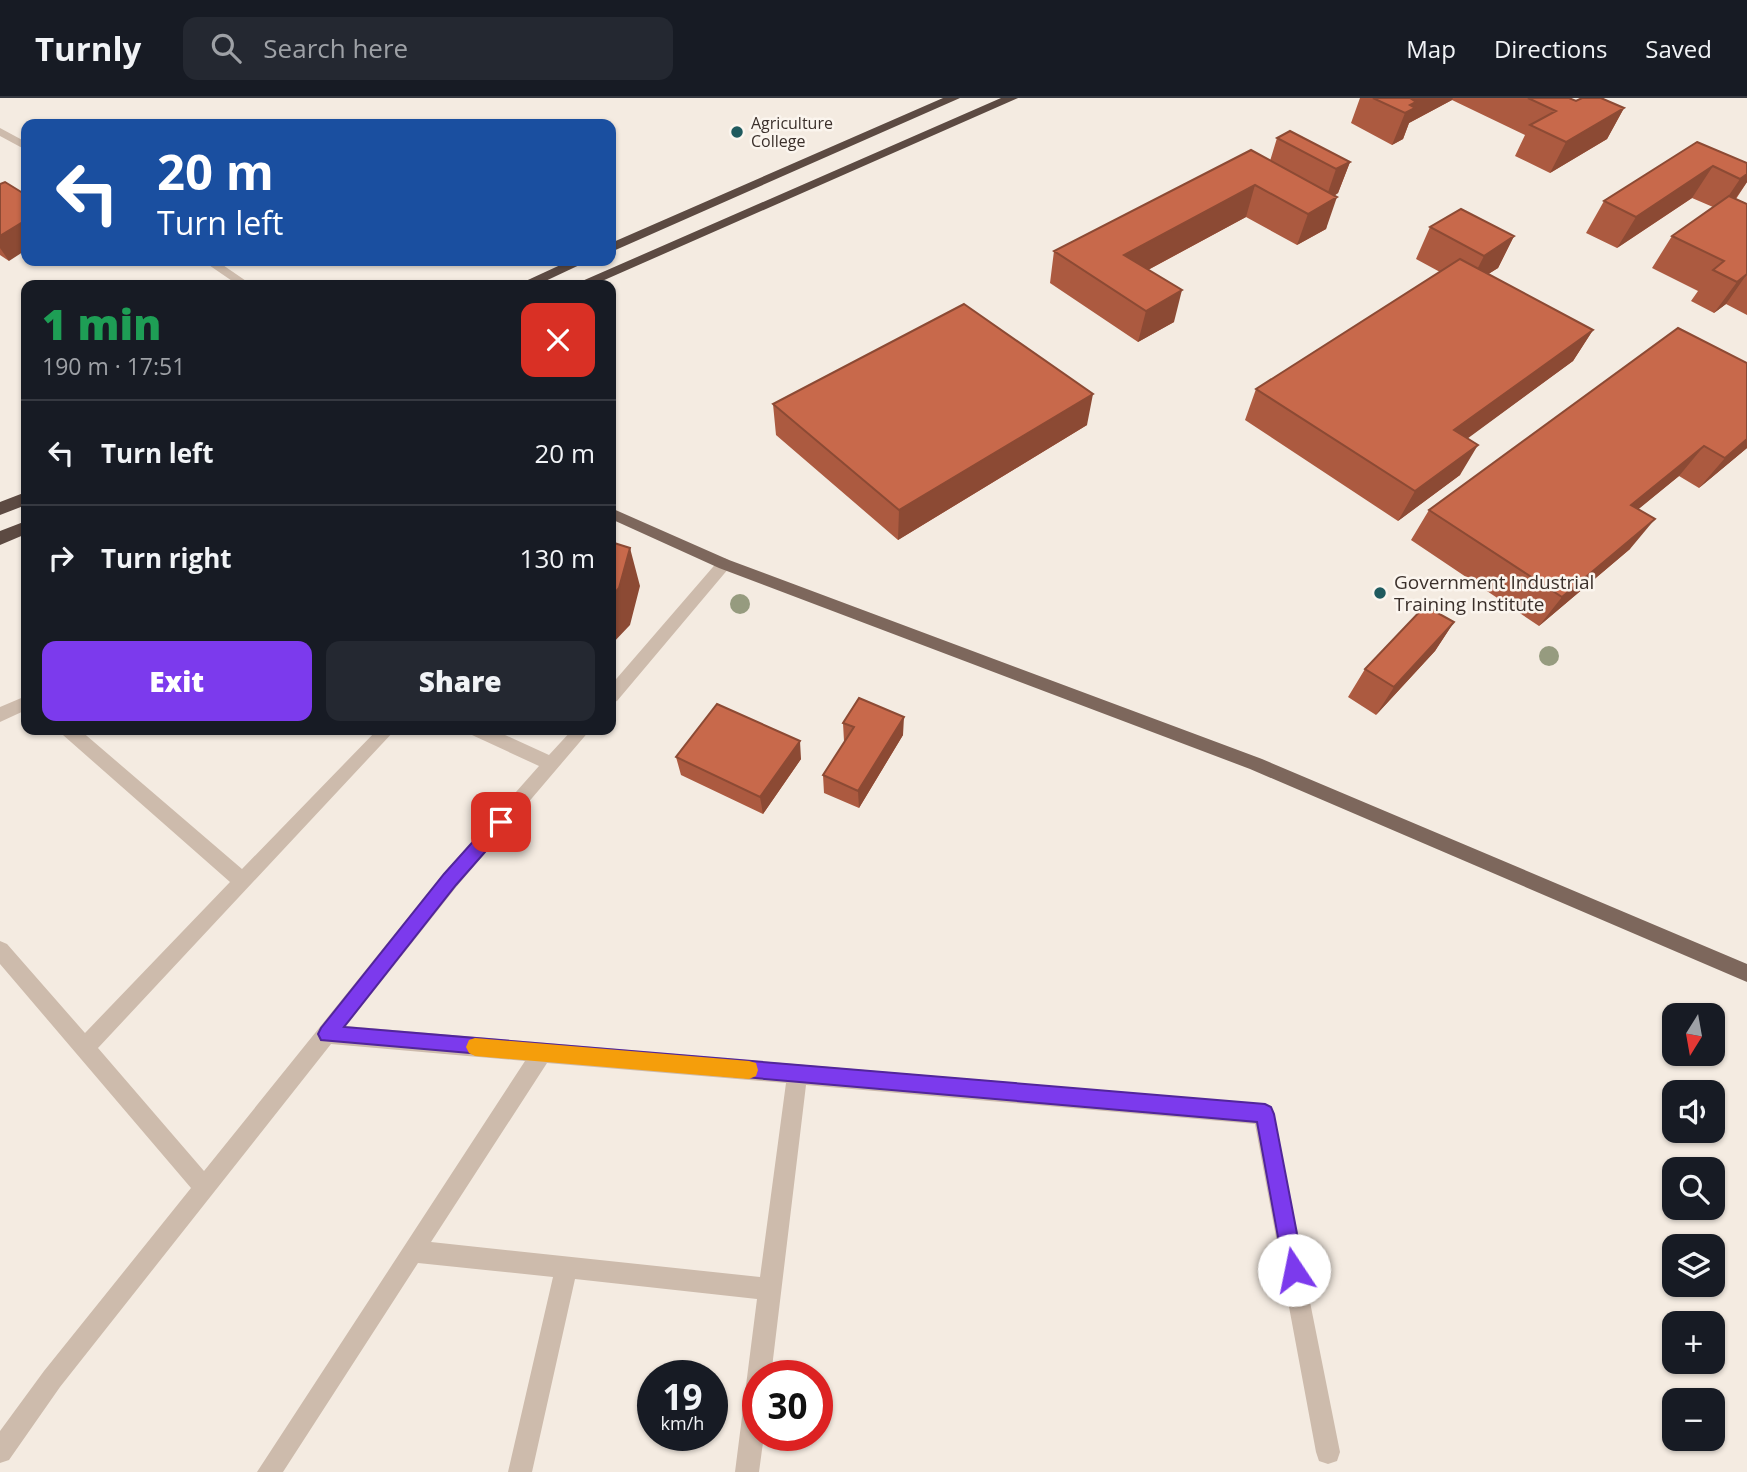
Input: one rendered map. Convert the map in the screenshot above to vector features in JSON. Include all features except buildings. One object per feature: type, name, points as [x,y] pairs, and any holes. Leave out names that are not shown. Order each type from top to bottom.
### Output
[{"type":"highway","points":[[616,246],[954,98]]},
{"type":"highway","points":[[593,280],[1012,98]]},
{"type":"highway","points":[[536,280],[569,266]]},
{"type":"highway","points":[[0,509],[21,500]]},
{"type":"highway","points":[[0,538],[21,529]]},
{"type":"main road","points":[[616,515],[724,564],[1256,764],[1747,973]]},
{"type":"street","points":[[0,131],[21,144]]},
{"type":"street","points":[[217,266],[238,280]]},
{"type":"street","points":[[616,690],[724,564]]},
{"type":"street","points":[[0,715],[21,704]]},
{"type":"street","points":[[75,735],[243,881]]},
{"type":"street","points":[[84,1048],[382,735]]},
{"type":"street","points":[[489,735],[552,764]]},
{"type":"street","points":[[0,1451],[52,1379],[450,880],[578,735]]},
{"type":"street","points":[[0,950],[205,1188]]},
{"type":"street","points":[[327,1034],[1265,1114],[1328,1452]]},
{"type":"street","points":[[269,1472],[542,1052]]},
{"type":"street","points":[[761,1360],[797,1074]]},
{"type":"street","points":[[413,1251],[770,1289]]},
{"type":"street","points":[[520,1472],[567,1267]]},
{"type":"street","points":[[747,1472],[750,1451]]},
{"type":"slow traffic","points":[[475,1047],[749,1070]]},
{"type":"place","name":"Agriculture College","points":[[737,132]]},
{"type":"place","name":"Government Industrial Training Institute","points":[[1380,593]]},
{"type":"route","points":[[501,822],[450,880],[327,1034],[1265,1114],[1294,1270]]}]
